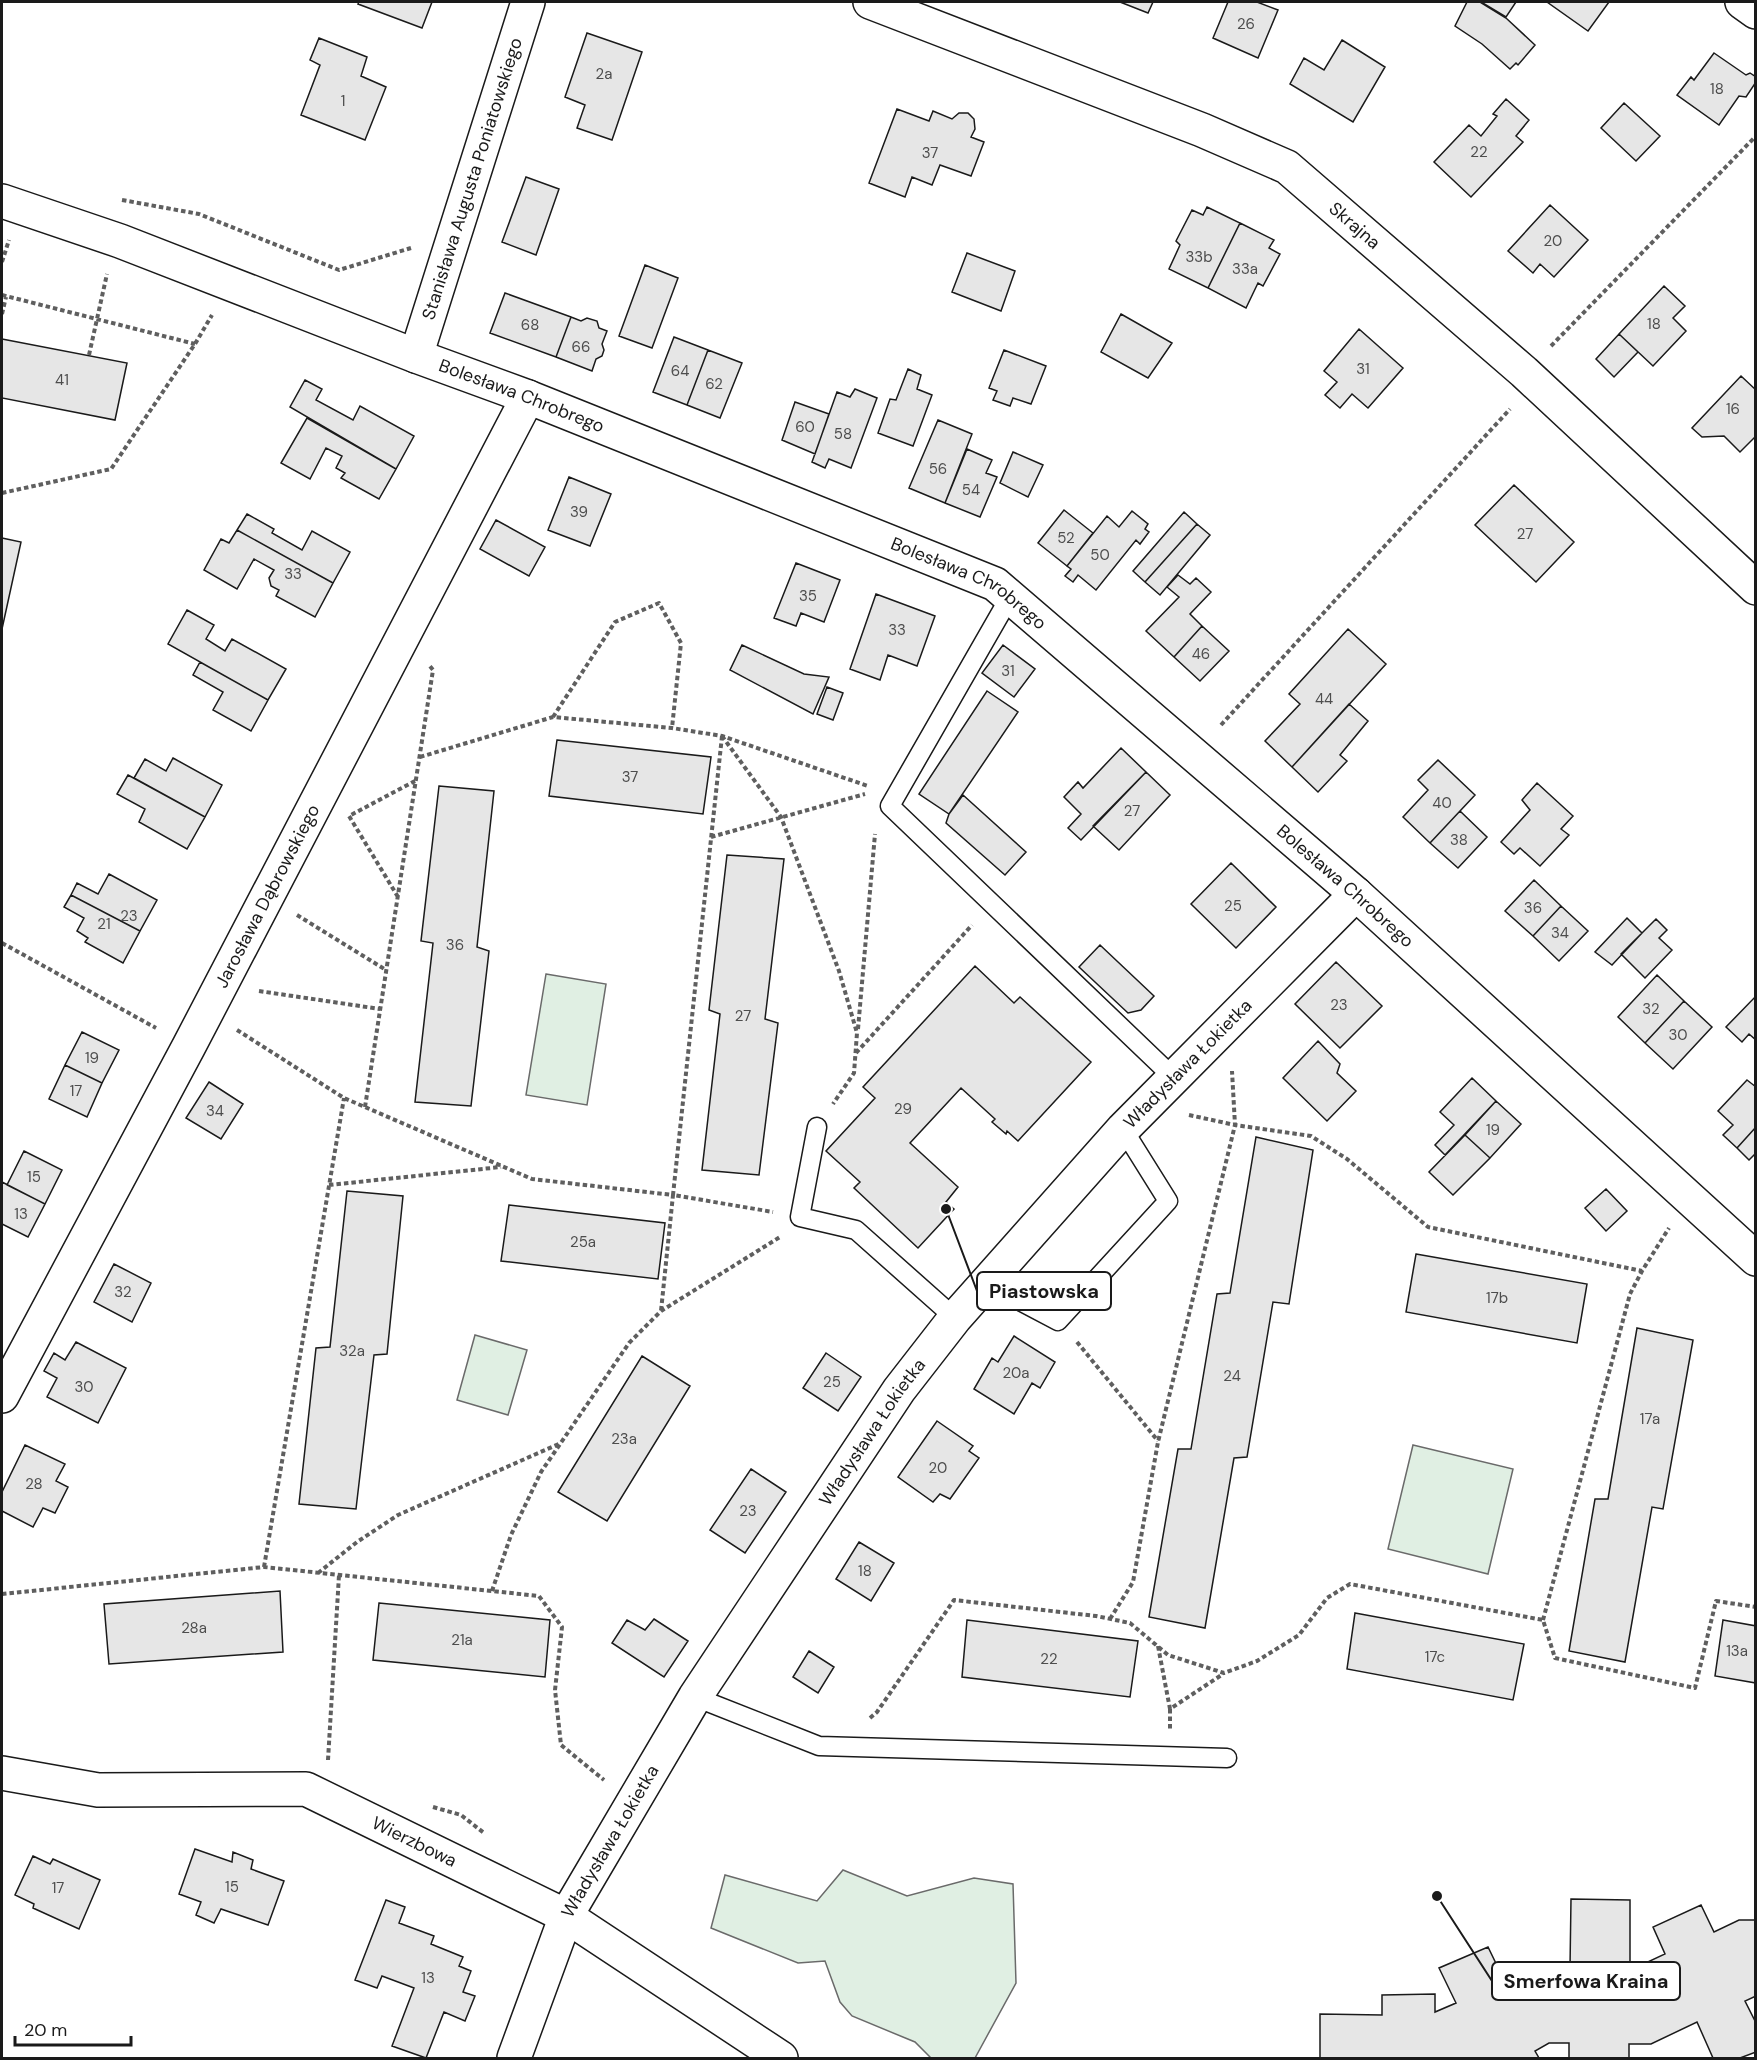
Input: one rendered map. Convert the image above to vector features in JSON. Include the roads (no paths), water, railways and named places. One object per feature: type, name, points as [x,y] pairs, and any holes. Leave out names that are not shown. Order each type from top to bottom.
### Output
[{"type":"street","name":"Stanisława Augusta Poniatowskiego","points":[[416,356],[528,2]]},
{"type":"street","name":"Skrajna","points":[[870,2],[1202,130],[1287,167],[1534,383],[1755,588]]},
{"type":"street","points":[[1742,2],[1755,12]]},
{"type":"street","name":"Bolesława Chrobrego","points":[[2,201],[120,241],[528,397],[995,584],[1011,595],[1356,894],[1755,1259]]},
{"type":"street","name":"Jarosława Dąbrowskiego","points":[[2,1395],[189,1046],[528,397]]},
{"type":"street","name":"Władysława Łokietka","points":[[514,2058],[566,1916],[695,1697],[899,1390],[955,1318],[1124,1129],[1356,894]]},
{"type":"street","name":"Wierzbowa","points":[[2,1773],[98,1790],[306,1789],[566,1916],[781,2058]]},
{"type":"lane","points":[[1011,595],[886,795],[890,806],[1173,1077]]},
{"type":"lane","points":[[817,1127],[804,1218],[856,1230],[955,1318]]},
{"type":"lane","points":[[986,1283],[1058,1320],[1168,1201],[1124,1129]]},
{"type":"lane","points":[[695,1697],[819,1746],[1227,1758]]},
{"type":"place","name":"Piastowska","points":[[946,1209]]},
{"type":"place","name":"Smerfowa Kraina","points":[[1437,1896]]}]
